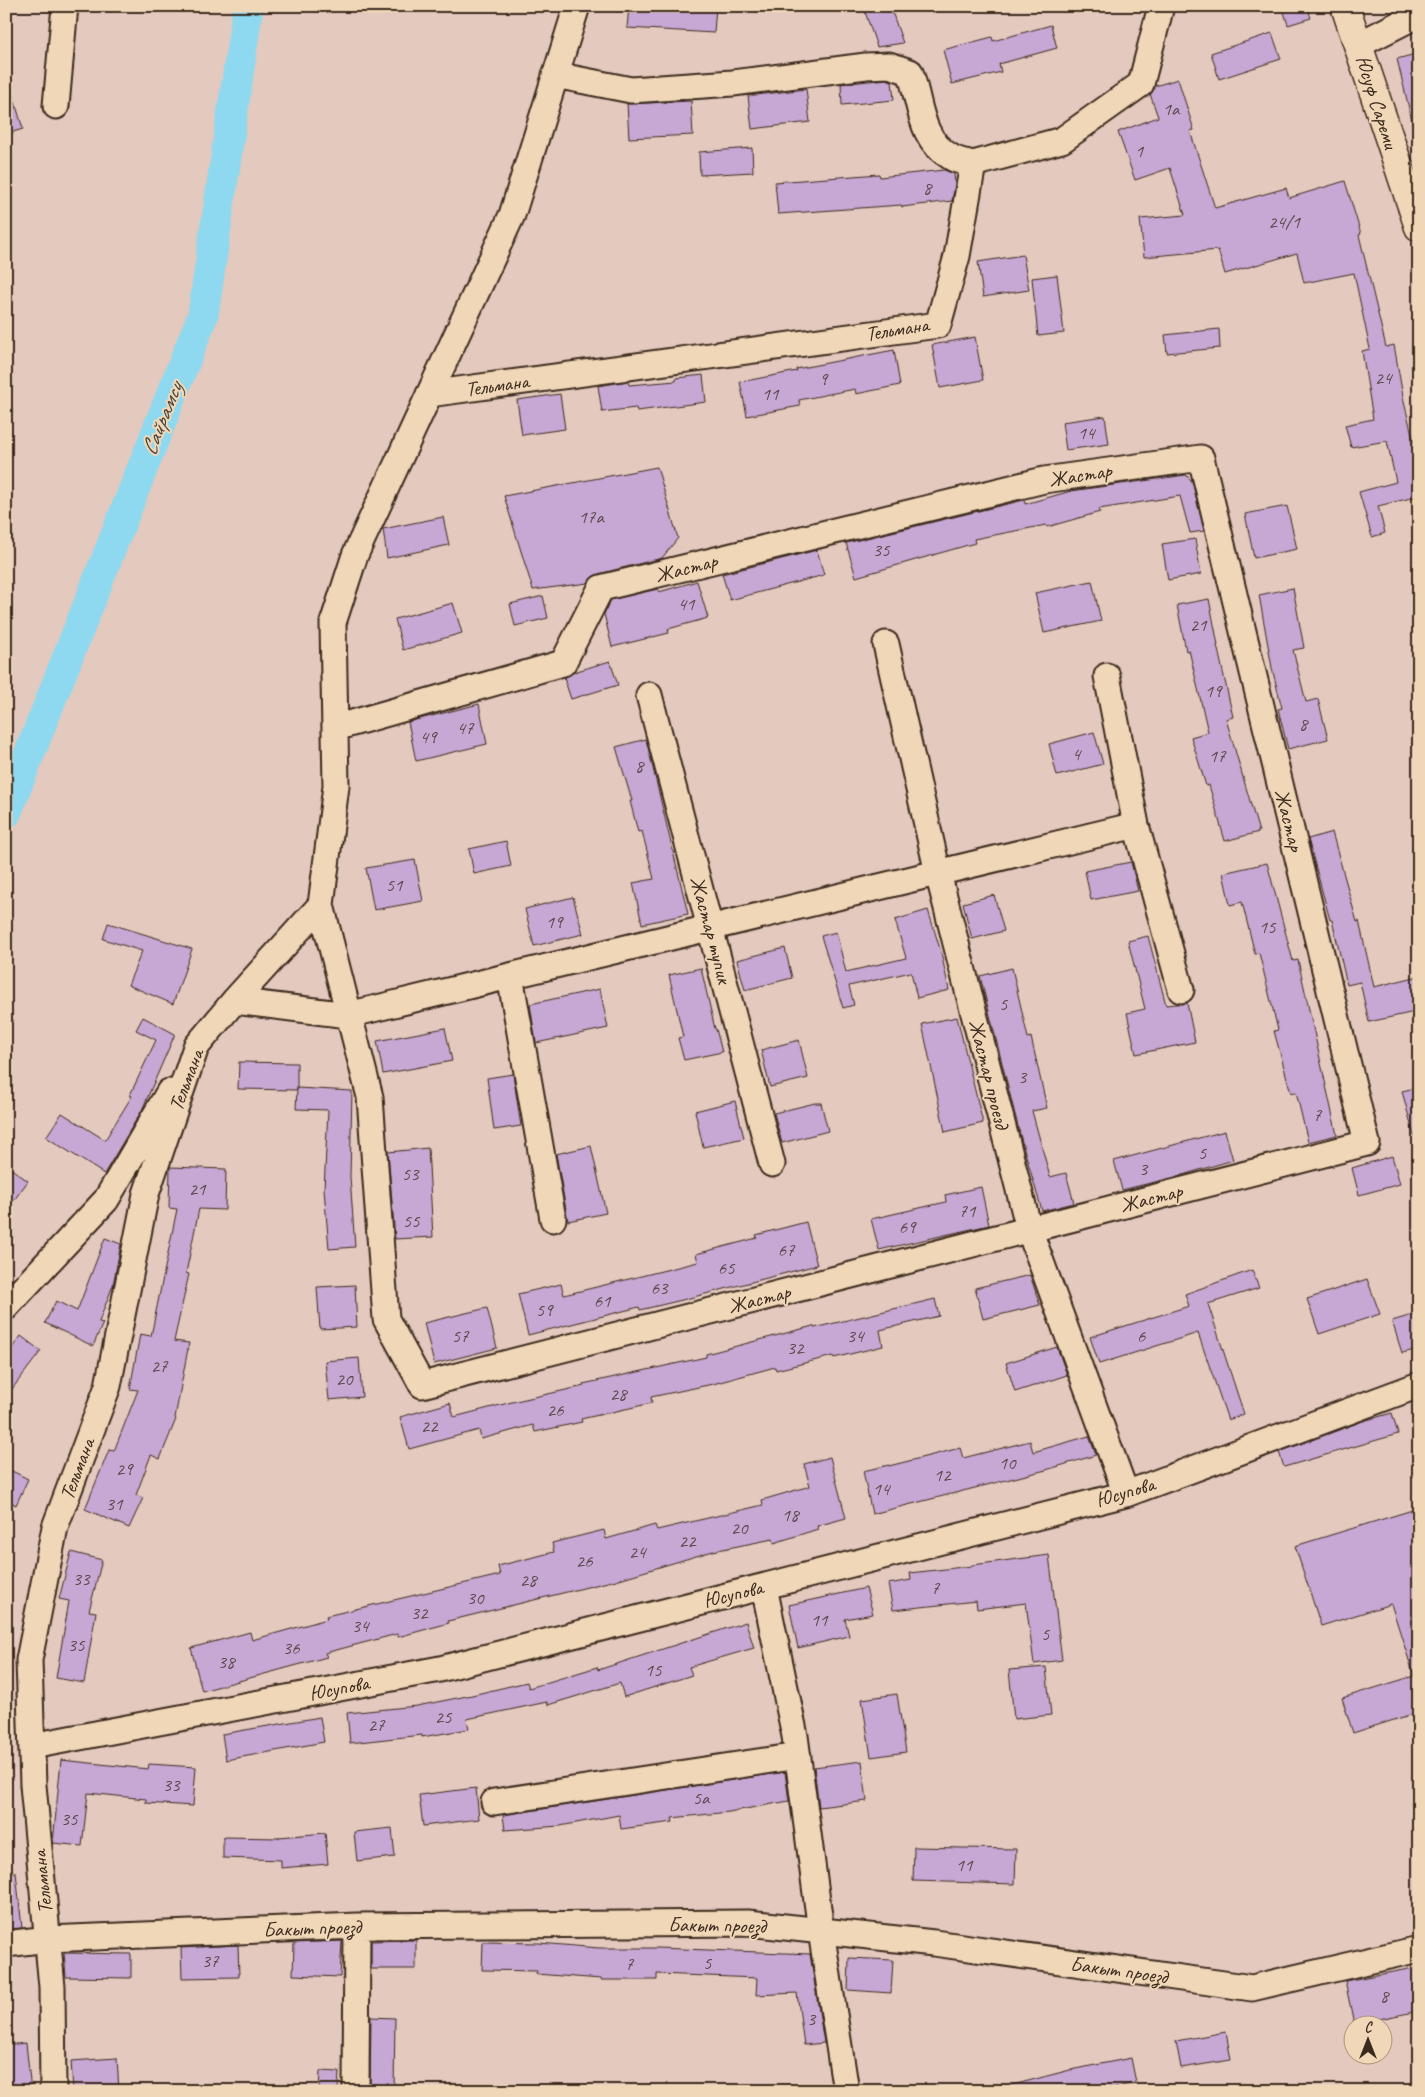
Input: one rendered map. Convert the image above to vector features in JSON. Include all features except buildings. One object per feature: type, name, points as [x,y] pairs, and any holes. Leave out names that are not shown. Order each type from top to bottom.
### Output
[{"type":"main road","name":"Юсуф Сареми","points":[[1345,6],[1419,226]]},
{"type":"street","points":[[56,106],[65,6]]},
{"type":"street","points":[[348,1015],[321,905],[336,786],[333,623],[355,555],[512,215],[577,6]]},
{"type":"street","points":[[555,75],[631,90],[733,83],[838,68],[890,65],[910,72],[925,129],[936,146],[952,158],[973,164],[1062,140],[1141,84],[1161,6]]},
{"type":"street","points":[[1358,45],[1419,14]]},
{"type":"street","name":"Тельмана","points":[[429,394],[938,325],[957,256],[973,164]]},
{"type":"street","name":"Жастар","points":[[335,728],[562,663],[601,588],[1044,480],[1201,458],[1367,1143],[422,1385],[386,1319],[370,1097],[348,1015]]},
{"type":"street","name":"Жастар проезд","points":[[886,644],[938,873],[1029,1229],[1126,1494]]},
{"type":"street","points":[[1107,676],[1136,826],[1181,990]]},
{"type":"street","name":"Жастар тупик","points":[[649,695],[772,1164]]},
{"type":"street","points":[[234,1001],[348,1015],[1136,826]]},
{"type":"street","name":"Тельмана","points":[[53,2091],[52,1987],[33,1785],[29,1660],[55,1527],[108,1386],[146,1194],[196,1047],[234,1001],[321,905]]},
{"type":"street","points":[[510,976],[553,1219]]},
{"type":"street","points":[[6,1307],[106,1200],[196,1047]]},
{"type":"street","name":"Юсупова","points":[[32,1746],[440,1669],[1126,1494],[1419,1385]]},
{"type":"street","points":[[764,1586],[798,1756],[821,1931],[846,2091]]},
{"type":"street","points":[[494,1802],[798,1756]]},
{"type":"street","name":"Бакыт проезд","points":[[6,1944],[48,1939],[357,1926],[748,1923],[934,1944],[1252,1988],[1419,1949]]},
{"type":"street","points":[[356,2091],[357,1926]]},
{"type":"waterway","name":"Сайрамсу","points":[[6,813],[203,315],[248,6]]}]
